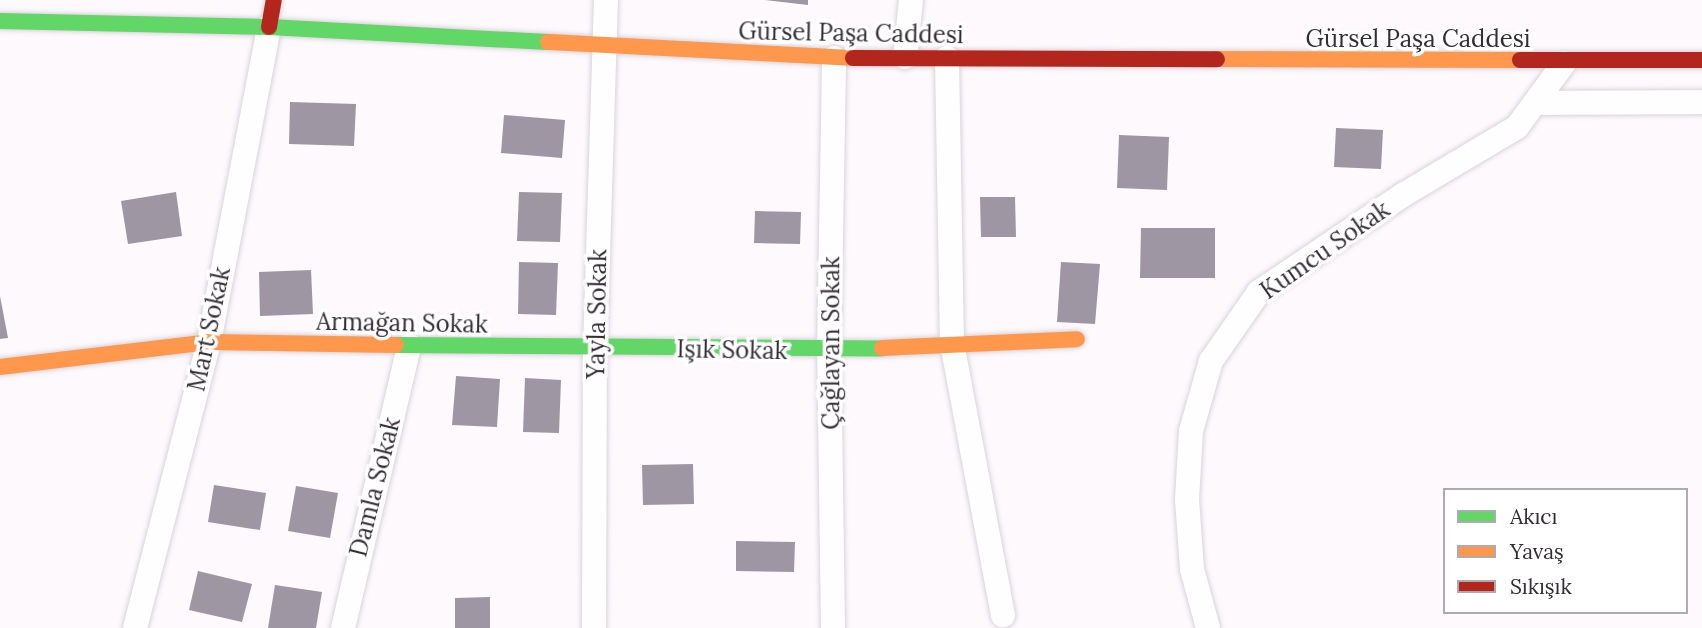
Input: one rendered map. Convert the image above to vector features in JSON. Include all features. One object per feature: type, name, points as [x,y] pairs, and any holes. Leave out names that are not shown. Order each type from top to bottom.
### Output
[{"type":"main road","points":[[268,27],[274,0]]},
{"type":"main road","name":"Gürsel Paşa Caddesi","points":[[0,22],[268,27],[834,58],[1564,63],[1702,60]]},
{"type":"main road","name":"Işık Sokak","points":[[595,349],[829,351],[1077,339]]},
{"type":"main road","name":"Armağan Sokak","points":[[0,367],[209,342],[595,349]]},
{"type":"street","name":"Yayla Sokak","points":[[594,628],[595,349],[606,0]]},
{"type":"street","points":[[905,57],[912,0]]},
{"type":"street","name":"Mart Sokak","points":[[135,628],[209,342],[268,27]]},
{"type":"street","name":"Çağlayan Sokak","points":[[833,628],[829,351],[834,58]]},
{"type":"street","points":[[947,58],[952,343],[1003,615]]},
{"type":"street","name":"Kumcu Sokak","points":[[1208,628],[1192,569],[1187,500],[1191,431],[1210,361],[1259,292],[1403,195],[1517,127],[1564,63]]},
{"type":"street","points":[[1536,103],[1702,102]]},
{"type":"street","name":"Damla Sokak","points":[[344,628],[409,346]]},
{"type":"building","points":[[765,0],[808,0],[808,5]]},
{"type":"building","points":[[290,102],[356,104],[354,146],[289,144]]},
{"type":"building","points":[[504,115],[565,120],[562,158],[501,153]]},
{"type":"building","points":[[1336,128],[1383,130],[1381,169],[1334,167]]},
{"type":"building","points":[[1119,135],[1169,137],[1167,190],[1117,188]]},
{"type":"building","points":[[176,192],[182,236],[128,244],[121,201]]},
{"type":"building","points":[[519,192],[562,193],[560,242],[517,241]]},
{"type":"building","points":[[980,197],[1015,197],[1016,237],[981,237]]},
{"type":"building","points":[[755,211],[801,212],[800,244],[754,243]]},
{"type":"building","points":[[1141,228],[1215,228],[1215,278],[1140,278]]},
{"type":"building","points":[[519,262],[558,263],[556,315],[518,314]]},
{"type":"building","points":[[1061,262],[1100,264],[1095,324],[1057,322]]},
{"type":"building","points":[[311,270],[313,314],[260,316],[259,272]]},
{"type":"building","points":[[0,296],[8,338],[0,339]]},
{"type":"building","points":[[456,376],[500,379],[497,427],[452,425]]},
{"type":"building","points":[[525,378],[561,380],[559,433],[523,432]]},
{"type":"building","points":[[693,464],[694,504],[643,505],[642,465]]},
{"type":"building","points":[[214,485],[266,493],[260,530],[208,522]]},
{"type":"building","points":[[296,486],[338,493],[330,538],[288,531]]},
{"type":"building","points":[[736,541],[795,542],[794,572],[736,571]]},
{"type":"building","points":[[198,571],[252,584],[242,622],[189,610]]},
{"type":"building","points":[[275,585],[322,592],[316,628],[268,628]]},
{"type":"building","points":[[490,597],[490,628],[455,628],[455,598]]},
{"type":"traffic: fast","points":[[0,21],[269,27],[548,42]]},
{"type":"traffic: fast","points":[[396,345],[882,348]]},
{"type":"traffic: slow","points":[[548,42],[853,58]]},
{"type":"traffic: slow","points":[[1217,59],[1520,60]]},
{"type":"traffic: slow","points":[[882,348],[1077,339]]},
{"type":"traffic: slow","points":[[0,367],[209,342],[396,345]]},
{"type":"traffic: jam","points":[[269,27],[274,0]]},
{"type":"traffic: jam","points":[[853,58],[1217,59]]},
{"type":"traffic: jam","points":[[1520,60],[1702,60]]}]
